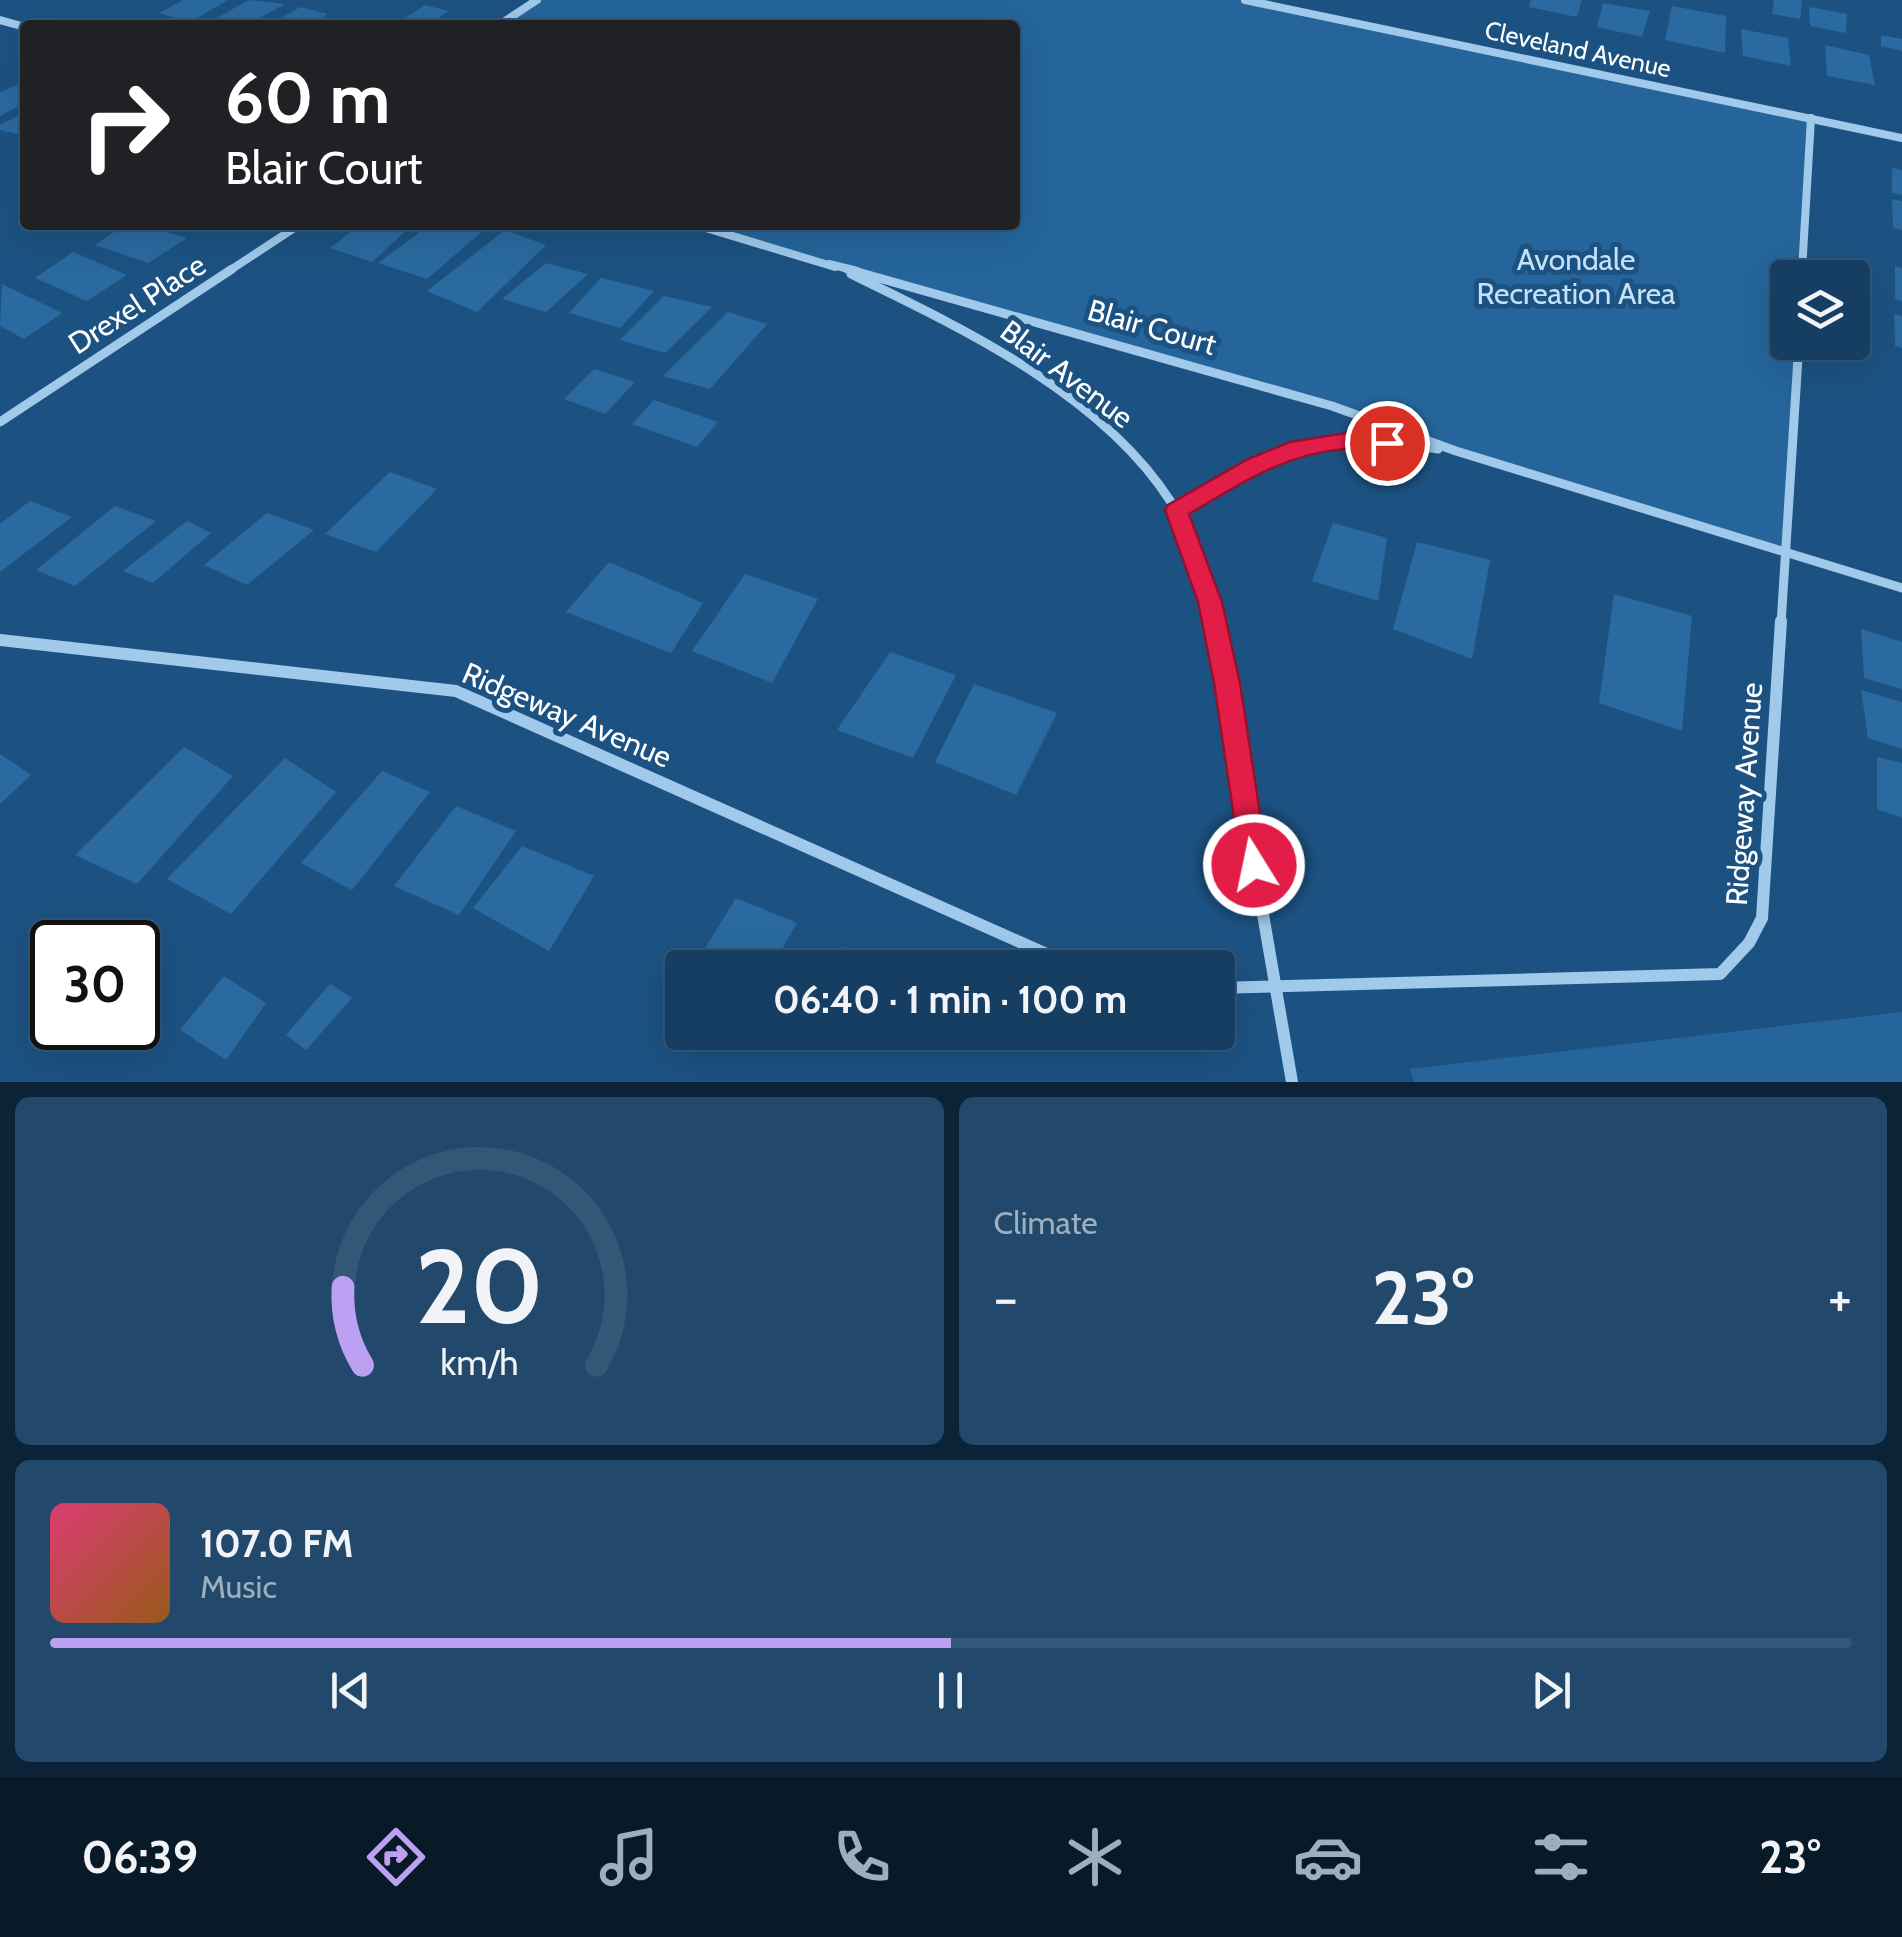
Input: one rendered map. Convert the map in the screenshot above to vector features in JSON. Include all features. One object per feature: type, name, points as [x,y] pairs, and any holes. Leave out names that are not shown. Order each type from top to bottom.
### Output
[{"type":"street","points":[[507,20],[537,0]]},
{"type":"street","name":"Cleveland Avenue","points":[[1245,0],[1902,138]]},
{"type":"street","points":[[1803,260],[1811,118]]},
{"type":"street","name":"Drexel Place","points":[[0,422],[291,230]]},
{"type":"street","name":"Blair Avenue","points":[[713,230],[829,264],[942,318],[1020,362],[1105,427],[1176,510],[1210,602],[1227,683],[1292,1082]]},
{"type":"street","name":"Blair Court","points":[[829,264],[1028,316],[1294,394],[1456,450],[1902,588]]},
{"type":"street","name":"Ridgeway Avenue","points":[[1235,988],[1720,974],[1749,943],[1762,918],[1798,360]]},
{"type":"street","name":"Blair Court","points":[[1176,510],[1256,465],[1298,447],[1352,439],[1456,450]]},
{"type":"street","name":"Ridgeway Avenue","points":[[0,640],[456,691],[1038,950]]},
{"type":"green space","name":"Avondale Recreation Area","points":[[537,0],[1245,0],[1811,118],[1803,260],[1770,260],[1770,360],[1798,360],[1788,554],[1456,451],[1332,406],[714,230],[1020,230],[1020,20],[507,20]]},
{"type":"green space","points":[[1902,1012],[1902,1082],[1414,1082],[1410,1069]]},
{"type":"building","points":[[183,0],[228,0],[193,20],[159,13]]},
{"type":"building","points":[[249,0],[285,4],[256,20],[212,20]]},
{"type":"building","points":[[1531,0],[1582,0],[1577,17],[1529,7]]},
{"type":"building","points":[[1774,0],[1802,0],[1800,19],[1772,14]]},
{"type":"building","points":[[1603,3],[1650,11],[1642,37],[1597,27]]},
{"type":"building","points":[[425,5],[449,11],[435,20],[405,18]]},
{"type":"building","points":[[1672,6],[1726,16],[1725,53],[1665,40]]},
{"type":"building","points":[[300,7],[328,14],[318,20],[278,20]]},
{"type":"building","points":[[1809,7],[1847,14],[1846,33],[1810,26]]},
{"type":"building","points":[[1741,29],[1788,38],[1791,66],[1743,56]]},
{"type":"building","points":[[1881,35],[1902,39],[1902,51],[1881,46]]},
{"type":"building","points":[[1825,45],[1869,55],[1875,85],[1827,76]]},
{"type":"building","points":[[20,83],[20,106],[0,116],[0,93]]},
{"type":"building","points":[[20,115],[20,135],[0,130],[0,125]]},
{"type":"building","points":[[1892,168],[1902,170],[1902,195],[1892,193]]},
{"type":"building","points":[[1892,199],[1902,201],[1902,230],[1893,228]]},
{"type":"building","points":[[117,230],[161,230],[187,238],[148,263],[95,245]]},
{"type":"building","points":[[353,230],[407,230],[372,262],[330,248]]},
{"type":"building","points":[[422,230],[484,230],[427,279],[378,263]]},
{"type":"building","points":[[505,230],[546,245],[477,312],[427,291]]},
{"type":"building","points":[[73,252],[127,275],[87,301],[35,278]]},
{"type":"building","points":[[546,263],[588,274],[546,312],[502,299]]},
{"type":"building","points":[[1895,266],[1902,268],[1902,301],[1895,299]]},
{"type":"building","points":[[601,278],[654,291],[620,328],[569,313]]},
{"type":"building","points":[[2,284],[62,313],[24,339],[0,326]]},
{"type":"building","points":[[664,296],[712,307],[665,353],[620,340]]},
{"type":"building","points":[[728,312],[767,324],[710,389],[663,376]]},
{"type":"building","points":[[1894,314],[1902,316],[1902,348],[1895,346]]},
{"type":"building","points":[[594,369],[635,382],[605,414],[564,399]]},
{"type":"building","points":[[654,400],[718,422],[697,447],[632,424]]},
{"type":"building","points":[[390,472],[437,489],[376,552],[325,534]]},
{"type":"building","points":[[30,501],[72,517],[0,572],[0,524]]},
{"type":"building","points":[[115,506],[156,521],[75,586],[36,570]]},
{"type":"building","points":[[267,513],[314,530],[247,585],[204,565]]},
{"type":"building","points":[[187,521],[211,533],[153,583],[123,571]]},
{"type":"building","points":[[1333,523],[1387,538],[1378,601],[1312,581]]},
{"type":"building","points":[[1417,542],[1490,560],[1472,659],[1393,629]]},
{"type":"building","points":[[609,562],[703,603],[671,653],[566,612]]},
{"type":"building","points":[[745,574],[818,599],[772,683],[692,651]]},
{"type":"building","points":[[1614,594],[1692,616],[1682,731],[1599,703]]},
{"type":"building","points":[[1861,629],[1902,642],[1902,689],[1864,678]]},
{"type":"building","points":[[890,652],[956,675],[913,758],[837,730]]},
{"type":"building","points":[[974,684],[1057,713],[1016,795],[935,762]]},
{"type":"building","points":[[1861,690],[1902,702],[1902,749],[1868,738]]},
{"type":"building","points":[[184,747],[233,776],[137,884],[75,855]]},
{"type":"building","points":[[0,754],[31,775],[0,804]]},
{"type":"building","points":[[1877,757],[1902,763],[1902,818],[1877,809]]},
{"type":"building","points":[[285,758],[336,792],[231,914],[167,879]]},
{"type":"building","points":[[382,771],[430,792],[352,890],[301,863]]},
{"type":"building","points":[[456,806],[516,831],[459,915],[394,886]]},
{"type":"building","points":[[522,846],[594,876],[549,951],[473,908]]},
{"type":"building","points":[[736,898],[797,923],[781,950],[704,950]]},
{"type":"building","points":[[224,976],[266,1003],[226,1060],[180,1030]]},
{"type":"building","points":[[330,984],[352,998],[306,1050],[286,1035]]},
{"type":"route","points":[[1254,865],[1227,683],[1210,602],[1176,510],[1256,465],[1298,447],[1352,439],[1387,443]]}]
